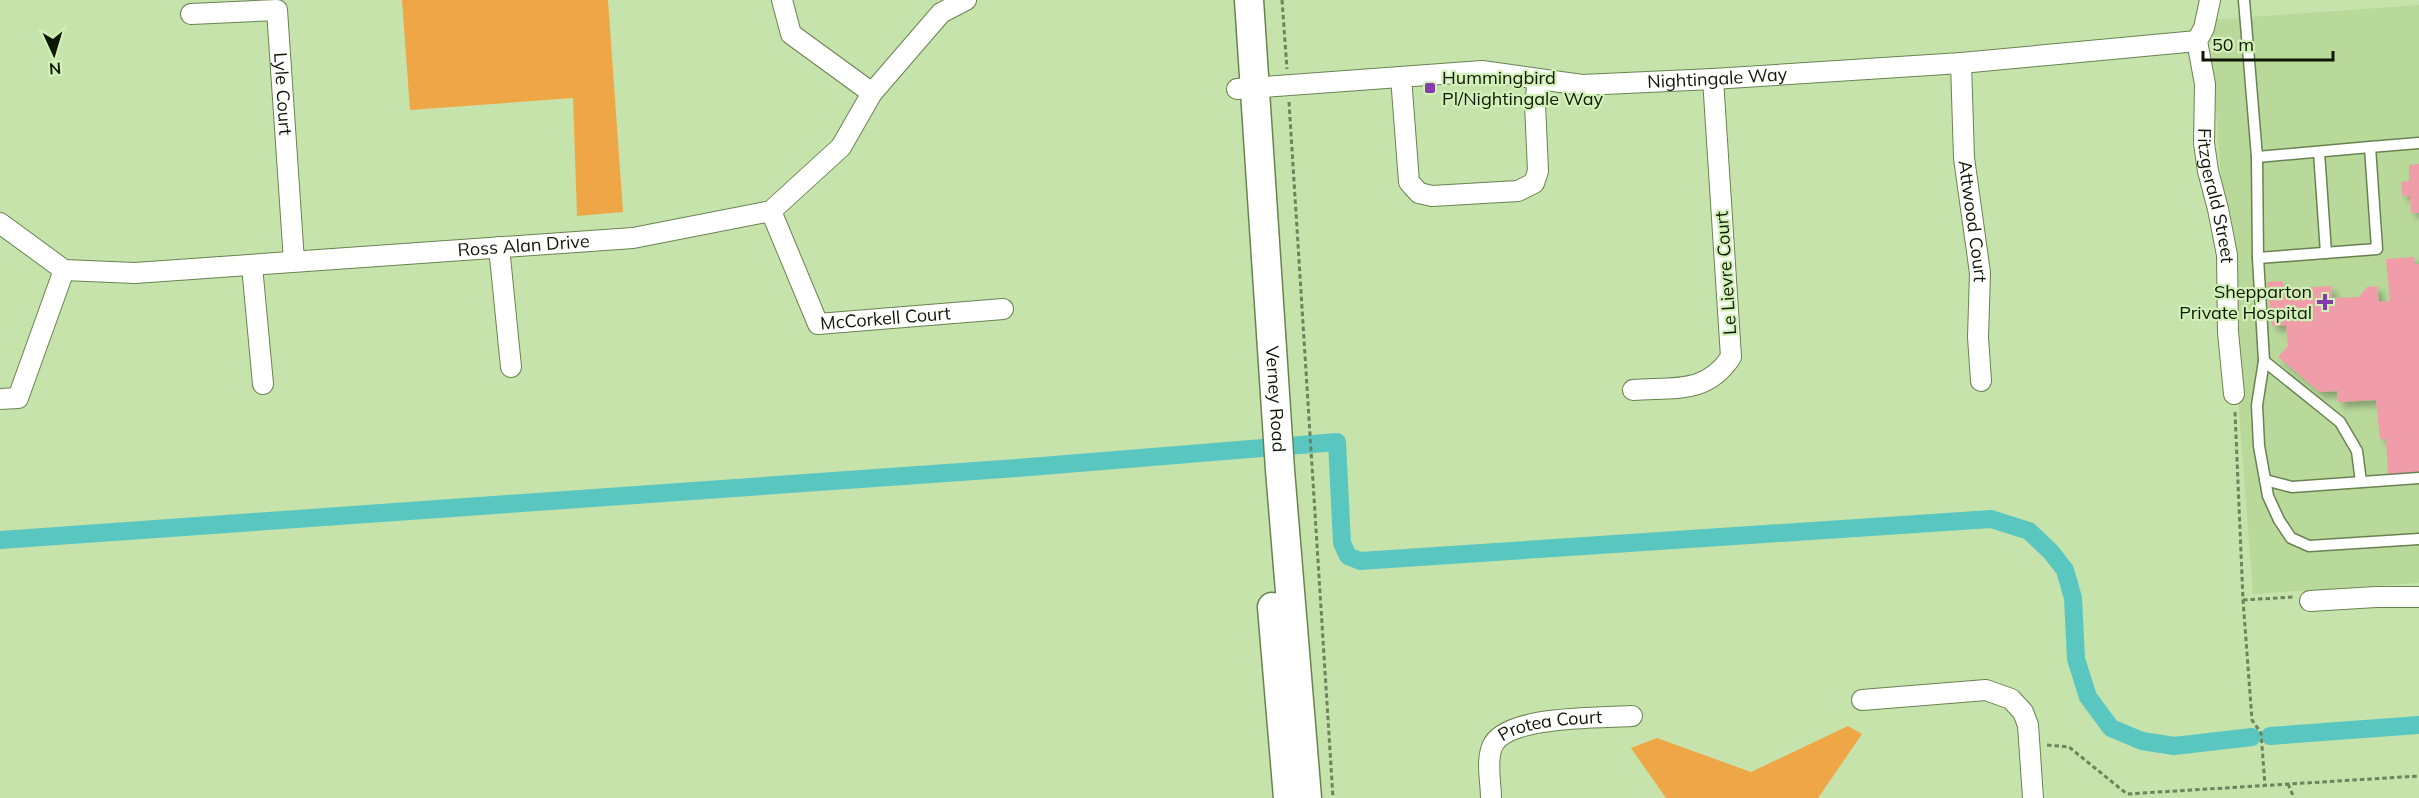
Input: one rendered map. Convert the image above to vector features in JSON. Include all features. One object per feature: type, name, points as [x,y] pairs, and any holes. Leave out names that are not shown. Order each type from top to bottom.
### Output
[{"type":"street","points":[[782,0],[791,34],[872,93]]},
{"type":"street","points":[[771,211],[841,147],[872,93],[941,13],[966,0]]},
{"type":"street","name":"Verney Road","points":[[1231,0],[1246,88]]},
{"type":"street","name":"Verney Road","points":[[1249,0],[1246,88],[1269,436],[1287,798]]},
{"type":"street","points":[[2197,41],[2204,28],[2210,0]]},
{"type":"street","name":"Lyle Court","points":[[191,14],[277,10],[294,261]]},
{"type":"street","name":"Nightingale Way","points":[[1246,88],[1482,71],[1589,85],[1713,79],[1960,63],[2197,41]]},
{"type":"street","name":"Fitzgerald Street","points":[[2197,41],[2205,84],[2204,143],[2227,255],[2228,332],[2234,394]]},
{"type":"street","name":"Attwood Court","points":[[1960,63],[1964,158],[1980,273],[1978,326],[1981,381]]},
{"type":"street","points":[[1401,77],[1409,182],[1419,194],[1432,196],[1518,191],[1533,183],[1538,171],[1535,104],[1538,79]]},
{"type":"street","name":"Le Lievre Court","points":[[1633,390],[1706,383],[1722,371],[1731,357],[1713,79]]},
{"type":"street","name":"Ross Alan Drive","points":[[64,270],[135,273],[633,238],[771,211]]},
{"type":"street","name":"McCorkell Court","points":[[771,211],[818,324],[1003,309]]},
{"type":"street","points":[[0,223],[64,270],[18,398],[0,399]]},
{"type":"street","points":[[499,247],[511,367]]},
{"type":"street","points":[[252,266],[263,384]]},
{"type":"street","name":"Verney Road","points":[[1271,471],[1307,798]]},
{"type":"street","points":[[2310,601],[2419,597]]},
{"type":"street","points":[[1862,700],[1986,690],[2011,699],[2022,712],[2028,725],[2033,798]]},
{"type":"street","name":"Protea Court","points":[[1491,798],[1492,746],[1508,731],[1528,723],[1632,716]]},
{"type":"lane","points":[[2244,0],[2257,157],[2258,258],[2264,361],[2257,405],[2259,446],[2268,496],[2279,520],[2292,538],[2309,546],[2419,539]]},
{"type":"lane","points":[[2257,157],[2419,144]]},
{"type":"lane","points":[[2258,258],[2377,249],[2370,147]]},
{"type":"lane","points":[[2319,153],[2326,253]]},
{"type":"lane","points":[[2264,361],[2281,377],[2340,422],[2357,451],[2361,482]]},
{"type":"lane","points":[[2265,480],[2292,487],[2419,478]]},
{"type":"path","points":[[1282,0],[1333,798]]},
{"type":"path","points":[[2234,394],[2243,600],[2252,720],[2261,733],[2265,785]]},
{"type":"path","points":[[2243,600],[2296,597],[2310,601]]},
{"type":"path","points":[[2030,746],[2069,747],[2127,794],[2419,776]]},
{"type":"path","points":[[2288,784],[2294,798]]},
{"type":"shaded area","points":[[402,0],[608,0],[623,212],[577,216],[573,98],[410,110]]},
{"type":"shaded area","name":"Shepparton Private Hospital","points":[[2419,5],[2419,583],[2253,594],[2209,20]]},
{"type":"shaded area","points":[[1848,726],[1862,734],[1818,798],[1666,798],[1631,748],[1657,738],[1751,772]]},
{"type":"building","points":[[2419,164],[2419,213],[2411,213],[2410,195],[2402,196],[2401,182],[2409,181],[2409,165]]},
{"type":"building","points":[[2414,257],[2415,264],[2419,264],[2419,473],[2388,475],[2386,439],[2380,439],[2376,400],[2338,402],[2337,391],[2320,392],[2278,357],[2288,346],[2286,325],[2272,326],[2267,282],[2283,281],[2284,289],[2331,286],[2332,298],[2359,297],[2367,287],[2377,286],[2379,302],[2390,301],[2386,259]]},
{"type":"waterway","points":[[0,540],[1017,468],[1337,442],[1342,543],[1348,556],[1360,561],[1991,519],[2029,531],[2051,552],[2065,570],[2073,598],[2076,659],[2088,697],[2111,728],[2142,741],[2174,746],[2252,737]]},
{"type":"waterway","points":[[2270,736],[2419,725]]},
{"type":"place","name":"Hummingbird Pl/Nightingale Way","points":[[1430,88]]},
{"type":"place","name":"Shepparton Private Hospital","points":[[2325,302]]}]
